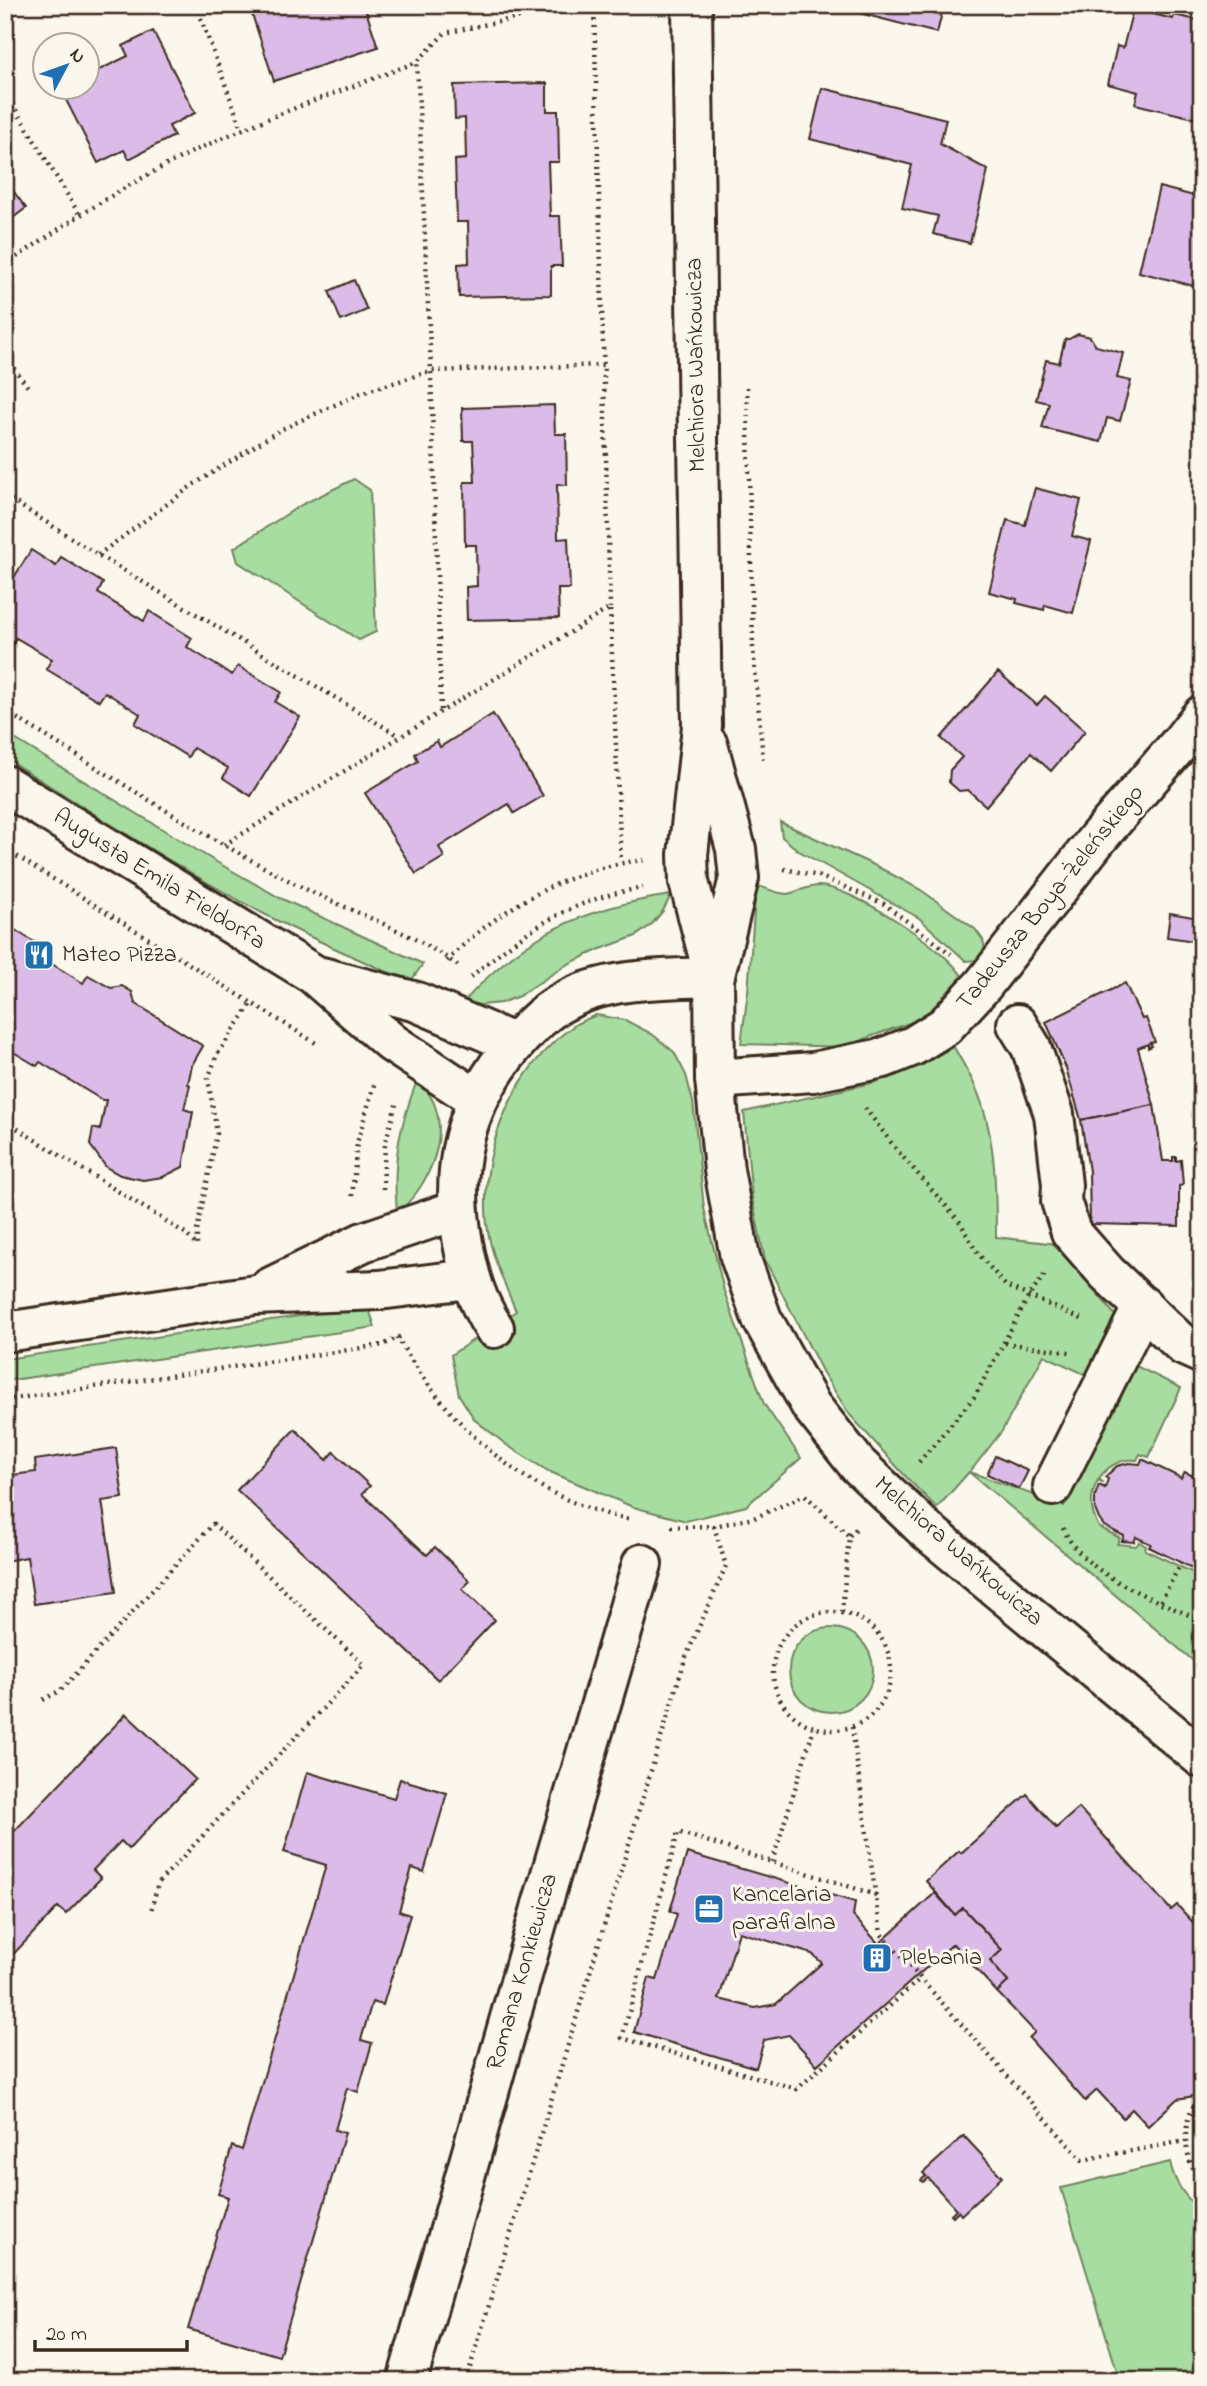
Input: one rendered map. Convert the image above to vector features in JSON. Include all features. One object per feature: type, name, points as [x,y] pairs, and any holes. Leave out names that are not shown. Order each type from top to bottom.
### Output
[{"type":"street","name":"Melchiora Wańkowicza","points":[[692,5],[702,726],[688,855],[689,882],[714,977],[715,1079],[724,1170],[740,1257],[762,1319],[811,1406],[857,1464],[925,1529],[1202,1758]]},
{"type":"street","name":"Tadeusza Boya-Żeleńskiego","points":[[715,1079],[791,1075],[883,1058],[914,1046],[945,1026],[983,985],[1097,839],[1202,715]]},
{"type":"street","name":"Melchiora Wańkowicza","points":[[702,726],[736,849],[739,878],[714,977]]},
{"type":"street","name":"Augusta Emila Fieldorfa","points":[[5,785],[313,974],[393,1042],[478,1100]]},
{"type":"street","name":"Augusta Emila Fieldorfa","points":[[313,974],[417,1002],[515,1044]]},
{"type":"street","points":[[494,1328],[482,1309],[470,1279],[457,1210],[457,1184],[463,1141],[478,1100],[500,1063],[528,1030],[561,1002],[595,988],[714,977]]},
{"type":"street","points":[[1017,1024],[1031,1047],[1054,1114],[1062,1185],[1061,1201],[1071,1231],[1107,1273],[1184,1346],[1202,1354]]},
{"type":"street","points":[[255,1295],[363,1242],[457,1210]]},
{"type":"street","points":[[5,1332],[255,1295],[379,1290],[470,1279]]},
{"type":"street","points":[[1057,1504],[1117,1357],[1143,1306]]},
{"type":"street","name":"Romana Konkiewicza","points":[[407,2381],[642,1564]]},
{"type":"path","points":[[196,5],[243,130]]},
{"type":"path","points":[[5,265],[79,214],[156,170],[243,130],[417,62],[445,33],[579,5]]},
{"type":"path","points":[[594,5],[610,608],[621,862]]},
{"type":"path","points":[[417,62],[431,371],[441,710]]},
{"type":"path","points":[[5,92],[79,214]]},
{"type":"path","points":[[5,356],[28,387]]},
{"type":"path","points":[[98,555],[193,485],[280,430],[361,393],[431,371],[603,365]]},
{"type":"path","points":[[747,374],[753,647],[763,760]]},
{"type":"path","points":[[5,496],[399,736]]},
{"type":"path","points":[[224,845],[610,608]]},
{"type":"path","points":[[5,711],[224,845],[291,882],[436,950],[471,977]]},
{"type":"path","points":[[5,849],[331,1052]]},
{"type":"path","points":[[736,849],[773,849],[773,867],[819,876],[884,904],[968,968],[983,985]]},
{"type":"path","points":[[417,1002],[449,959],[483,929],[531,896],[576,875],[621,862],[688,855]]},
{"type":"path","points":[[5,1121],[185,1233],[197,1246],[197,1231],[217,1133],[208,1079],[217,1055],[253,1003]]},
{"type":"path","points":[[363,1242],[351,1193],[357,1143],[375,1080],[393,1042]]},
{"type":"path","points":[[848,1065],[865,1110],[875,1124],[960,1223],[976,1251],[1006,1286],[1098,1327],[1117,1357],[1098,1359],[1005,1343]]},
{"type":"path","points":[[930,1449],[975,1396],[1028,1296],[1041,1277],[1084,1246]]},
{"type":"path","points":[[379,1290],[398,1338],[420,1375],[444,1406],[494,1456],[552,1493],[614,1516],[637,1521]]},
{"type":"path","points":[[5,1400],[383,1345]]},
{"type":"path","points":[[660,1525],[714,1526],[754,1518],[805,1495],[849,1536],[842,1612]]},
{"type":"path","points":[[1057,1504],[1076,1550],[1096,1569],[1202,1621]]},
{"type":"path","points":[[43,1700],[61,1690],[214,1524],[364,1665],[158,1883],[151,1911]]},
{"type":"path","points":[[466,2381],[685,1659],[726,1566],[714,1526]]},
{"type":"path","points":[[1161,1601],[1181,1563]]},
{"type":"path","points":[[822,1612],[842,1612],[861,1619],[876,1631],[886,1647],[891,1665],[890,1685],[882,1703],[869,1717],[852,1727],[833,1730],[814,1728],[797,1718],[783,1704],[775,1686],[773,1667],[778,1647],[788,1631],[803,1619],[822,1612]]},
{"type":"path","points":[[852,1727],[881,1934],[1082,2160],[1185,2141]]},
{"type":"path","points":[[772,1862],[814,1728]]},
{"type":"path","points":[[876,1895],[678,1832],[622,2038],[797,2089],[920,1978]]},
{"type":"path","points":[[1202,2095],[1189,2119],[1185,2141],[1189,2163],[1202,2184]]},
{"type":"path","points":[[1200,2381],[1202,2371]]},
{"type":"path","points":[[5,2372],[19,2381]]},
{"type":"green space","points":[[354,479],[370,490],[376,632],[359,640],[238,562],[234,548],[301,505]]},
{"type":"green space","points":[[5,733],[280,898],[423,964],[410,982],[236,899],[5,758]]},
{"type":"green space","points":[[780,822],[921,890],[975,929],[983,940],[985,949],[977,960],[966,961],[919,918],[799,851],[782,837]]},
{"type":"green space","points":[[756,885],[787,894],[819,886],[853,897],[920,936],[954,966],[963,978],[945,1000],[921,1019],[848,1047],[741,1044]]},
{"type":"green space","points":[[671,895],[663,911],[651,925],[636,936],[566,965],[519,996],[501,1003],[463,1003],[508,959],[556,928],[609,908]]},
{"type":"green space","points":[[596,1015],[625,1020],[652,1034],[674,1052],[686,1075],[693,1102],[704,1208],[724,1291],[764,1404],[801,1458],[746,1506],[686,1521],[633,1507],[548,1471],[508,1446],[475,1420],[459,1395],[451,1355],[516,1311],[492,1248],[486,1209],[491,1157],[507,1108],[520,1084],[552,1044],[574,1025]]},
{"type":"green space","points":[[954,1047],[975,1086],[987,1122],[995,1180],[996,1237],[1057,1244],[1115,1315],[1086,1375],[1044,1355],[1002,1431],[970,1472],[1064,1506],[1132,1364],[1181,1388],[1149,1457],[1140,1454],[1137,1460],[1121,1461],[1107,1469],[1099,1478],[1103,1483],[1098,1480],[1095,1486],[1092,1504],[1099,1527],[1120,1538],[1117,1544],[1136,1546],[1139,1542],[1146,1546],[1145,1550],[1202,1577],[1202,1668],[969,1472],[937,1508],[850,1415],[823,1373],[765,1260],[752,1198],[744,1112],[876,1082]]},
{"type":"green space","points":[[418,1078],[435,1106],[439,1135],[432,1165],[425,1179],[397,1213],[398,1144]]},
{"type":"green space","points":[[368,1306],[375,1327],[5,1381],[5,1359]]},
{"type":"green space","points":[[831,1628],[847,1631],[861,1640],[870,1654],[873,1670],[870,1686],[861,1700],[847,1709],[831,1712],[815,1709],[801,1700],[792,1686],[789,1670],[792,1654],[801,1640],[815,1631]]},
{"type":"green space","points":[[1170,2162],[1182,2190],[1202,2213],[1202,2333],[1192,2381],[1120,2381],[1061,2188]]},
{"type":"building","points":[[249,5],[364,5],[378,47],[274,81]]},
{"type":"building","points":[[828,5],[944,5],[937,33]]},
{"type":"building","points":[[1133,9],[1173,19],[1174,15],[1202,21],[1202,120],[1135,104],[1138,92],[1108,84],[1117,46],[1123,48]]},
{"type":"building","points":[[153,31],[195,113],[169,126],[174,136],[129,159],[124,150],[98,163],[67,102],[102,102],[102,69],[128,56],[123,46]]},
{"type":"building","points":[[547,83],[547,111],[558,111],[559,162],[548,162],[550,216],[560,216],[562,266],[551,266],[551,295],[459,297],[458,264],[469,263],[468,222],[457,222],[455,160],[466,159],[465,118],[455,119],[454,85]]},
{"type":"building","points":[[822,88],[946,119],[940,144],[988,170],[970,243],[933,234],[938,216],[902,208],[912,165],[810,139]]},
{"type":"building","points":[[5,180],[26,208],[5,224]]},
{"type":"building","points":[[1159,187],[1202,198],[1202,288],[1139,272]]},
{"type":"building","points":[[354,280],[367,310],[341,321],[329,291]]},
{"type":"building","points":[[1078,334],[1090,337],[1096,346],[1123,353],[1117,378],[1131,381],[1120,421],[1107,418],[1101,442],[1042,428],[1049,403],[1036,400],[1046,360],[1059,363],[1065,339]]},
{"type":"building","points":[[554,405],[555,434],[566,434],[567,485],[557,484],[558,539],[568,538],[570,589],[558,589],[559,618],[467,620],[466,587],[477,586],[476,545],[465,545],[464,482],[475,482],[473,441],[463,441],[462,408]]},
{"type":"building","points":[[1035,488],[1081,500],[1072,536],[1091,541],[1073,613],[1045,605],[1044,610],[1016,603],[1017,599],[989,592],[1007,520],[1025,525]]},
{"type":"building","points":[[31,550],[56,566],[61,557],[103,583],[98,593],[144,621],[149,611],[192,638],[187,647],[232,675],[238,666],[281,692],[275,702],[300,717],[251,796],[223,778],[228,768],[193,748],[188,757],[135,724],[140,714],[105,692],[99,701],[46,669],[52,659],[16,638],[11,647],[5,644],[5,592]]},
{"type":"building","points":[[998,672],[1037,705],[1045,696],[1085,731],[1051,771],[1031,753],[986,806],[968,790],[959,791],[949,782],[950,770],[962,757],[941,738]]},
{"type":"building","points":[[493,714],[543,796],[514,813],[509,804],[439,847],[444,857],[416,874],[365,793],[418,761],[415,754],[437,741],[440,747]]},
{"type":"building","points":[[1170,913],[1199,918],[1195,941],[1167,937]]},
{"type":"building","points":[[7,925],[34,942],[29,950],[83,983],[88,975],[111,988],[122,986],[132,992],[135,1003],[203,1046],[192,1065],[188,1084],[190,1085],[184,1109],[193,1112],[183,1167],[163,1177],[143,1180],[120,1175],[106,1167],[90,1145],[93,1128],[100,1130],[106,1100],[40,1062],[37,1066],[10,1050],[5,1058]]},
{"type":"building","points":[[1125,983],[1142,1019],[1146,1018],[1155,1042],[1150,1043],[1152,1046],[1148,1048],[1148,1044],[1138,1048],[1154,1105],[1081,1120],[1066,1068],[1046,1022]]},
{"type":"building","points":[[1154,1105],[1163,1161],[1173,1161],[1173,1157],[1176,1157],[1176,1161],[1181,1160],[1183,1185],[1179,1186],[1179,1226],[1090,1224],[1089,1171],[1081,1120]]},
{"type":"building","points":[[295,1429],[327,1460],[334,1452],[370,1486],[362,1494],[427,1555],[435,1547],[470,1581],[462,1589],[495,1620],[438,1680],[237,1490]]},
{"type":"building","points":[[116,1448],[123,1498],[102,1501],[116,1592],[34,1604],[27,1557],[5,1561],[5,1476],[36,1472],[35,1460]]},
{"type":"building","points":[[995,1456],[1028,1471],[1019,1489],[987,1474]]},
{"type":"building","points":[[1142,1459],[1181,1478],[1185,1472],[1202,1480],[1202,1573],[1149,1547],[1151,1544],[1136,1537],[1134,1542],[1122,1541],[1124,1536],[1104,1526],[1099,1519],[1095,1509],[1095,1496],[1099,1485],[1105,1488],[1108,1479],[1105,1477],[1117,1466],[1140,1464]]},
{"type":"building","points":[[126,1714],[195,1779],[129,1849],[121,1841],[93,1870],[101,1878],[66,1914],[58,1907],[5,1963],[5,1841]]},
{"type":"building","points":[[307,1772],[394,1798],[400,1779],[447,1793],[424,1872],[412,1868],[399,1911],[410,1915],[383,2005],[372,2002],[361,2040],[372,2043],[358,2092],[347,2088],[335,2130],[345,2133],[279,2356],[188,2329],[228,2197],[218,2194],[232,2146],[242,2150],[326,1865],[284,1852]]},
{"type":"building","points":[[1027,1794],[1056,1828],[1079,1808],[1171,1910],[1177,1905],[1202,1932],[1202,2091],[1194,2096],[1177,2099],[1148,2126],[1132,2109],[1123,2118],[1097,2090],[1085,2101],[1029,2038],[1035,2032],[997,1992],[1008,1982],[990,1961],[1002,1950],[963,1908],[955,1915],[926,1881]]},
{"type":"building","name":"Plebania","points":[[687,1853],[855,1902],[853,1916],[879,1944],[935,1893],[955,1915],[963,1908],[1002,1950],[990,1961],[1008,1982],[997,1992],[953,1944],[817,2065],[789,2035],[764,2040],[756,2068],[634,2032],[649,1978],[657,1980],[677,1914],[670,1911]],"holes":[[[739,1932],[812,1954],[822,1963],[776,2004],[755,2008],[719,1999]]]},
{"type":"building","points":[[964,2136],[1002,2177],[961,2215],[958,2211],[953,2216],[951,2214],[956,2209],[928,2178],[923,2182],[921,2180],[926,2176],[923,2173]]},
{"type":"place","name":"Mateo Pizza","points":[[39,955]]},
{"type":"place","name":"Kancelaria parafialna","points":[[709,1909]]},
{"type":"place","name":"Plebania","points":[[877,1958]]}]
